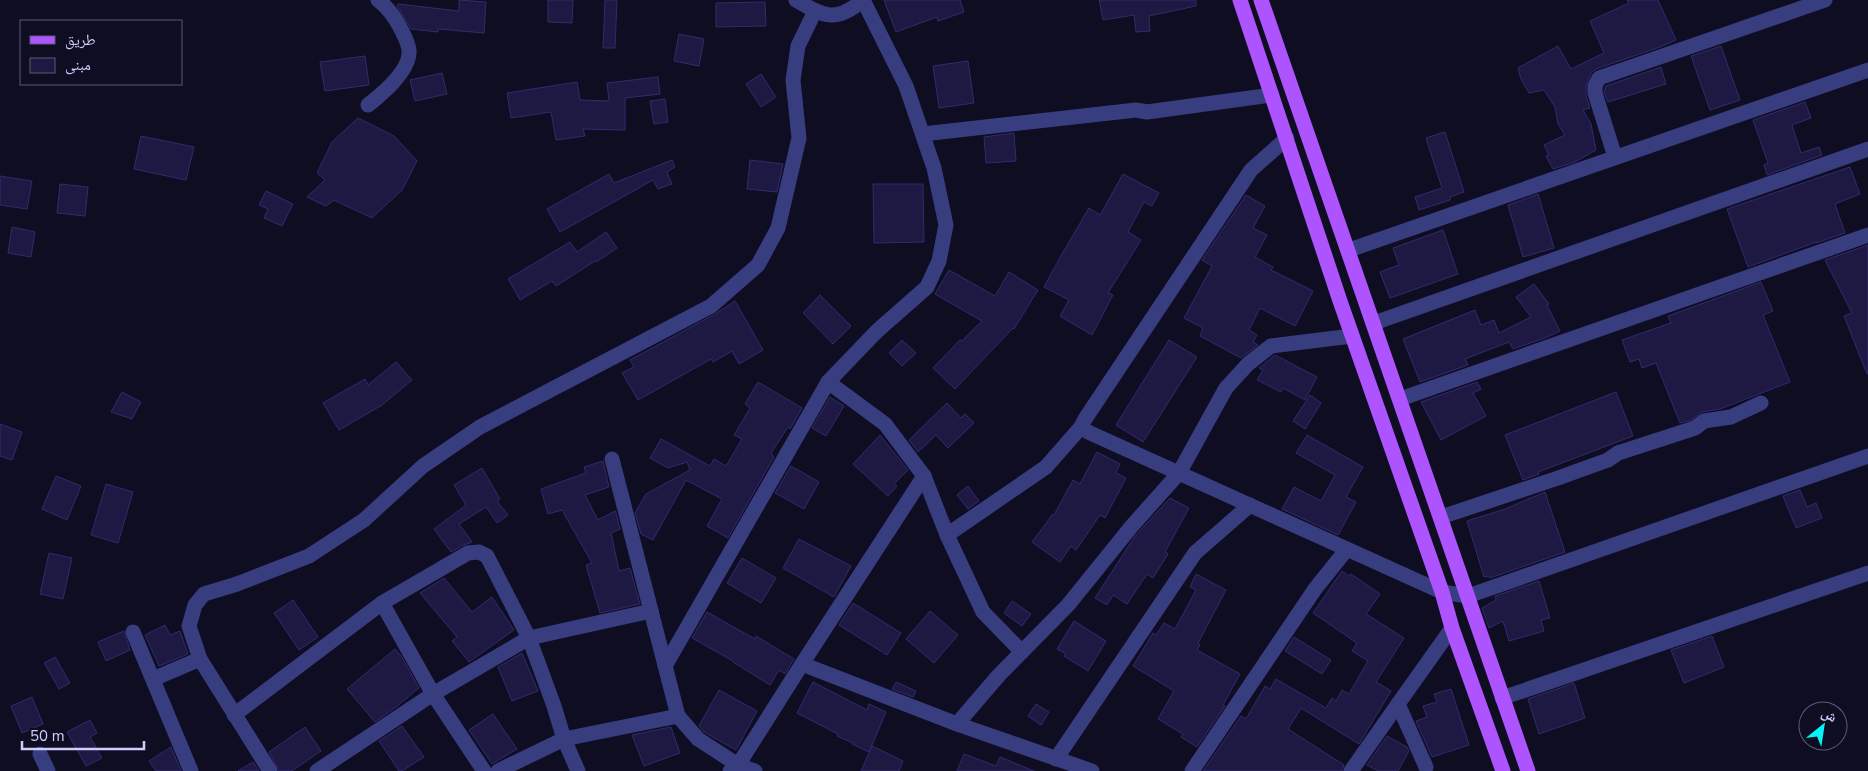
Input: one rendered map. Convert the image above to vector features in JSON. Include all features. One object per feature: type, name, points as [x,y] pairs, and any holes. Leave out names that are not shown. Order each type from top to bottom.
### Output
[{"type":"main road","points":[[1240,0],[1352,336],[1503,771]]},
{"type":"main road","points":[[1261,0],[1528,771]]},
{"type":"street","points":[[368,106],[390,87],[402,70],[409,52],[397,21],[378,0]]},
{"type":"street","points":[[665,666],[828,382],[877,331],[927,287],[939,261],[946,225],[934,168],[906,86],[863,0],[850,11],[833,16],[814,11],[796,0]]},
{"type":"street","points":[[1615,157],[1595,93],[1595,86],[1599,78],[1825,0]]},
{"type":"street","points":[[270,771],[200,659],[189,626],[195,605],[204,594],[237,584],[309,556],[364,520],[422,466],[480,427],[711,306],[758,265],[778,228],[799,138],[793,80],[798,46],[814,11]]},
{"type":"street","points":[[1349,250],[1868,70]]},
{"type":"street","points":[[923,134],[1136,110],[1146,112],[1272,95]]},
{"type":"street","points":[[947,535],[1046,467],[1081,427],[1084,419],[1251,170],[1287,138]]},
{"type":"street","points":[[1374,323],[1868,149]]},
{"type":"street","points":[[1400,399],[1868,235]]},
{"type":"street","points":[[957,724],[999,675],[1068,605],[1130,527],[1179,473],[1226,388],[1248,364],[1271,346],[1352,336]]},
{"type":"street","points":[[828,382],[884,424],[924,476],[947,535],[984,612],[1022,652]]},
{"type":"street","points":[[1441,517],[1608,460],[1618,453],[1695,428],[1704,421],[1731,417],[1761,403]]},
{"type":"street","points":[[1081,427],[1088,432],[1442,592],[1468,596],[1868,456]]},
{"type":"street","points":[[612,460],[678,716],[698,738],[734,768],[755,771]]},
{"type":"street","points":[[734,768],[924,476]]},
{"type":"street","points":[[1056,758],[1195,553],[1250,505]]},
{"type":"street","points":[[1192,771],[1315,589],[1347,549]]},
{"type":"street","points":[[234,715],[382,603],[468,553],[479,552],[487,556],[529,638],[564,739],[578,771]]},
{"type":"street","points":[[1502,698],[1868,573]]},
{"type":"street","points":[[382,603],[433,694],[484,771]]},
{"type":"street","points":[[317,771],[433,694],[529,638],[651,611]]},
{"type":"street","points":[[1352,771],[1452,628]]},
{"type":"street","points":[[133,632],[191,771]]},
{"type":"street","points":[[152,679],[200,659]]},
{"type":"street","points":[[802,664],[957,724],[1092,771]]},
{"type":"street","points":[[1398,704],[1426,767]]},
{"type":"street","points":[[498,771],[564,739],[678,716]]},
{"type":"street","points":[[40,754],[48,771]]},
{"type":"building","points":[[459,0],[486,2],[484,33],[438,29],[438,32],[411,29],[397,6],[398,4],[459,11]]},
{"type":"building","points":[[548,0],[573,0],[572,23],[548,22]]},
{"type":"building","points":[[605,0],[617,0],[615,48],[603,48]]},
{"type":"building","points":[[884,0],[960,0],[964,12],[938,21],[937,17],[896,32]]},
{"type":"building","points":[[1099,0],[1196,0],[1196,6],[1149,16],[1150,31],[1136,32],[1134,15],[1103,20]]},
{"type":"building","points":[[1627,0],[1658,0],[1676,40],[1596,69],[1591,73],[1586,86],[1586,96],[1590,108],[1583,110],[1591,124],[1596,150],[1575,162],[1553,169],[1546,156],[1549,155],[1544,145],[1565,135],[1558,124],[1555,107],[1544,90],[1529,93],[1521,79],[1518,68],[1558,46],[1571,69],[1604,53],[1590,21],[1629,3]]},
{"type":"building","points":[[765,2],[766,26],[716,27],[716,3]]},
{"type":"building","points":[[679,34],[704,39],[699,66],[674,61]]},
{"type":"building","points":[[1721,46],[1740,100],[1710,110],[1691,56]]},
{"type":"building","points":[[365,56],[369,85],[325,91],[320,62]]},
{"type":"building","points":[[968,61],[974,103],[939,108],[933,66]]},
{"type":"building","points":[[1661,67],[1666,84],[1608,102],[1604,92],[1606,86]]},
{"type":"building","points":[[442,73],[447,94],[415,101],[410,80]]},
{"type":"building","points":[[761,74],[776,97],[761,107],[746,84]]},
{"type":"building","points":[[658,77],[660,94],[625,98],[625,130],[583,129],[585,136],[556,140],[551,112],[511,118],[507,93],[577,82],[580,100],[609,101],[607,83]]},
{"type":"building","points":[[665,99],[668,122],[654,124],[650,101]]},
{"type":"building","points":[[1805,102],[1811,118],[1792,125],[1801,153],[1819,147],[1822,155],[1767,175],[1764,165],[1768,163],[1753,120]]},
{"type":"building","points":[[358,118],[394,136],[417,161],[402,190],[372,218],[334,200],[326,206],[307,197],[325,180],[317,173],[332,142]]},
{"type":"building","points":[[1445,132],[1464,192],[1450,197],[1450,200],[1419,210],[1415,197],[1442,188],[1426,138]]},
{"type":"building","points":[[1014,133],[1016,161],[986,163],[984,137]]},
{"type":"building","points":[[141,136],[194,147],[186,180],[134,169]]},
{"type":"building","points":[[672,160],[675,167],[667,172],[672,184],[658,189],[653,180],[560,232],[547,209],[609,174],[614,183]]},
{"type":"building","points":[[750,160],[783,164],[777,192],[747,189]]},
{"type":"building","points":[[1850,167],[1860,194],[1835,204],[1845,233],[1748,267],[1727,209]]},
{"type":"building","points":[[1123,174],[1159,193],[1152,206],[1144,202],[1128,232],[1141,240],[1108,293],[1113,295],[1092,335],[1060,316],[1069,300],[1044,287],[1089,208],[1100,215]]},
{"type":"building","points":[[0,176],[32,181],[27,209],[0,205]]},
{"type":"building","points":[[60,184],[88,187],[85,216],[57,213]]},
{"type":"building","points":[[873,184],[923,184],[924,242],[874,243]]},
{"type":"building","points":[[266,191],[293,204],[282,226],[264,218],[268,209],[259,205]]},
{"type":"building","points":[[1538,194],[1554,248],[1523,257],[1508,205]]},
{"type":"building","points":[[1246,195],[1265,206],[1253,228],[1267,235],[1255,257],[1273,267],[1271,270],[1313,291],[1295,326],[1260,308],[1249,330],[1257,335],[1253,342],[1258,345],[1241,358],[1200,336],[1203,328],[1184,318],[1212,266],[1202,260]]},
{"type":"building","points":[[12,227],[35,232],[31,257],[8,253]]},
{"type":"building","points":[[1443,230],[1458,274],[1390,298],[1380,272],[1399,265],[1393,248]]},
{"type":"building","points":[[606,232],[617,248],[556,286],[552,281],[520,300],[508,279],[570,242],[577,252]]},
{"type":"building","points":[[1868,245],[1867,374],[1844,316],[1852,313],[1825,260]]},
{"type":"building","points":[[949,270],[995,296],[1009,272],[1038,290],[1014,329],[955,389],[933,368],[960,340],[962,341],[982,321],[935,294]]},
{"type":"building","points":[[1761,282],[1773,311],[1763,315],[1790,382],[1720,409],[1702,412],[1691,420],[1680,423],[1656,363],[1642,368],[1639,359],[1630,362],[1622,340],[1671,323],[1668,316]]},
{"type":"building","points":[[1534,284],[1549,304],[1547,305],[1560,331],[1513,349],[1509,342],[1465,359],[1468,365],[1420,382],[1403,339],[1475,310],[1481,325],[1494,320],[1499,333],[1531,317],[1516,297]]},
{"type":"building","points":[[820,295],[851,326],[833,344],[803,313]]},
{"type":"building","points":[[735,301],[763,350],[739,364],[732,351],[713,362],[711,359],[638,400],[622,373],[634,367],[630,360],[715,314]]},
{"type":"building","points":[[902,340],[916,353],[902,366],[889,353]]},
{"type":"building","points":[[1169,340],[1197,357],[1143,442],[1116,425]]},
{"type":"building","points":[[1275,355],[1317,377],[1305,400],[1283,388],[1281,392],[1257,380],[1263,370],[1259,368]]},
{"type":"building","points":[[396,362],[412,380],[382,405],[339,430],[323,403],[365,379],[368,385]]},
{"type":"building","points":[[758,382],[802,408],[790,429],[788,427],[771,453],[774,457],[728,538],[707,526],[722,499],[686,480],[653,540],[641,534],[635,513],[646,494],[690,470],[687,462],[668,468],[650,458],[661,439],[710,466],[714,459],[726,466],[742,439],[734,435],[750,408],[745,404]]},
{"type":"building","points":[[1477,382],[1481,389],[1473,393],[1486,416],[1441,440],[1421,402]]},
{"type":"building","points":[[122,392],[141,402],[132,419],[111,412]]},
{"type":"building","points":[[1616,392],[1633,436],[1538,472],[1539,474],[1523,480],[1505,435]]},
{"type":"building","points":[[1310,395],[1321,403],[1305,429],[1293,421]]},
{"type":"building","points":[[830,397],[844,406],[826,436],[812,428]]},
{"type":"building","points":[[947,403],[961,418],[965,414],[974,423],[948,448],[936,435],[918,452],[909,440]]},
{"type":"building","points":[[0,424],[22,432],[12,460],[0,456]]},
{"type":"building","points":[[880,435],[908,470],[894,484],[897,486],[888,496],[853,464]]},
{"type":"building","points":[[1307,435],[1363,467],[1346,497],[1356,502],[1338,535],[1282,509],[1294,487],[1321,501],[1335,475],[1296,453]]},
{"type":"building","points":[[1097,452],[1120,464],[1116,473],[1126,478],[1105,518],[1100,515],[1076,550],[1071,546],[1060,562],[1032,542],[1054,515],[1073,480],[1080,484]]},
{"type":"building","points":[[603,461],[609,487],[585,495],[598,520],[615,511],[620,529],[611,533],[619,571],[630,568],[640,604],[600,613],[586,565],[592,563],[562,510],[548,514],[541,489],[586,473],[584,467]]},
{"type":"building","points":[[791,466],[819,482],[804,509],[775,493]]},
{"type":"building","points":[[482,468],[500,499],[497,501],[508,515],[497,523],[486,507],[459,524],[472,542],[451,552],[434,529],[466,505],[454,485]]},
{"type":"building","points":[[56,476],[81,486],[67,520],[42,509]]},
{"type":"building","points":[[106,484],[133,492],[118,543],[91,535]]},
{"type":"building","points":[[968,486],[979,501],[968,509],[957,495]]},
{"type":"building","points":[[1800,490],[1807,507],[1816,503],[1822,518],[1796,528],[1783,496]]},
{"type":"building","points":[[1545,492],[1565,552],[1490,578],[1489,576],[1484,577],[1467,521],[1505,509]]},
{"type":"building","points":[[1170,498],[1189,508],[1165,552],[1168,554],[1153,578],[1147,574],[1127,604],[1113,595],[1107,605],[1095,598],[1135,536]]},
{"type":"building","points":[[799,539],[851,566],[834,597],[783,568]]},
{"type":"building","points":[[49,553],[72,558],[63,599],[40,594]]},
{"type":"building","points":[[742,558],[776,578],[761,603],[727,583]]},
{"type":"building","points":[[1342,571],[1349,576],[1351,574],[1380,594],[1366,614],[1404,638],[1376,682],[1391,691],[1359,744],[1301,708],[1288,729],[1344,765],[1342,771],[1203,771],[1241,716],[1246,719],[1265,686],[1270,689],[1276,679],[1326,708],[1332,698],[1336,701],[1342,690],[1349,694],[1368,661],[1352,651],[1357,643],[1313,613]]},
{"type":"building","points":[[1196,574],[1226,590],[1198,643],[1200,645],[1197,650],[1240,674],[1223,705],[1225,706],[1197,747],[1181,737],[1183,734],[1158,719],[1174,691],[1133,666],[1153,633],[1156,635],[1164,623],[1175,629],[1196,590],[1190,587]]},
{"type":"building","points":[[444,578],[472,612],[492,597],[514,630],[469,662],[452,641],[457,637],[420,593]]},
{"type":"building","points":[[1539,581],[1550,618],[1541,620],[1544,631],[1509,641],[1503,621],[1489,628],[1482,608],[1496,600],[1495,596]]},
{"type":"building","points":[[293,600],[318,637],[299,650],[274,613]]},
{"type":"building","points":[[1012,601],[1031,614],[1022,626],[1004,613]]},
{"type":"building","points":[[853,603],[901,633],[887,655],[839,625]]},
{"type":"building","points":[[930,611],[958,635],[934,663],[906,639]]},
{"type":"building","points":[[707,612],[755,639],[756,636],[794,659],[785,674],[779,670],[770,685],[692,638]]},
{"type":"building","points":[[1074,621],[1106,641],[1088,671],[1064,656],[1066,654],[1057,649]]},
{"type":"building","points":[[165,625],[170,635],[180,631],[188,654],[159,666],[145,635]]},
{"type":"building","points":[[124,631],[130,650],[106,661],[98,642]]},
{"type":"building","points":[[1712,636],[1724,667],[1684,683],[1671,650]]},
{"type":"building","points":[[1294,637],[1331,660],[1322,674],[1285,651]]},
{"type":"building","points":[[395,649],[402,657],[419,688],[375,722],[347,689]]},
{"type":"building","points":[[522,653],[538,691],[512,701],[498,667]]},
{"type":"building","points":[[55,657],[70,683],[59,689],[44,663]]},
{"type":"building","points":[[813,682],[867,710],[869,704],[886,712],[869,752],[797,713]]},
{"type":"building","points":[[896,682],[916,691],[913,697],[892,689]]},
{"type":"building","points":[[1574,683],[1585,718],[1539,734],[1528,699]]},
{"type":"building","points":[[1451,689],[1469,745],[1432,757],[1416,721],[1427,717],[1423,706],[1437,702],[1434,694]]},
{"type":"building","points":[[719,690],[757,711],[736,750],[704,732],[699,726]]},
{"type":"building","points":[[32,697],[43,724],[22,733],[11,706]]},
{"type":"building","points":[[1036,704],[1049,712],[1041,725],[1028,716]]},
{"type":"building","points":[[493,714],[517,749],[492,764],[469,730]]},
{"type":"building","points":[[90,720],[97,733],[90,737],[102,758],[86,766],[67,732]]},
{"type":"building","points":[[402,726],[424,757],[399,771],[379,741]]},
{"type":"building","points":[[305,727],[321,751],[292,771],[279,771],[269,752]]},
{"type":"building","points":[[671,727],[680,753],[644,766],[632,735]]},
{"type":"building","points":[[1387,736],[1407,747],[1409,751],[1398,771],[1378,771],[1367,765]]},
{"type":"building","points":[[872,746],[903,761],[899,771],[861,771]]},
{"type":"building","points":[[171,747],[181,771],[156,771],[149,761]]},
{"type":"building","points":[[964,754],[996,766],[1000,757],[1034,771],[957,771]]},
{"type":"building","points":[[253,762],[259,771],[238,771]]}]
